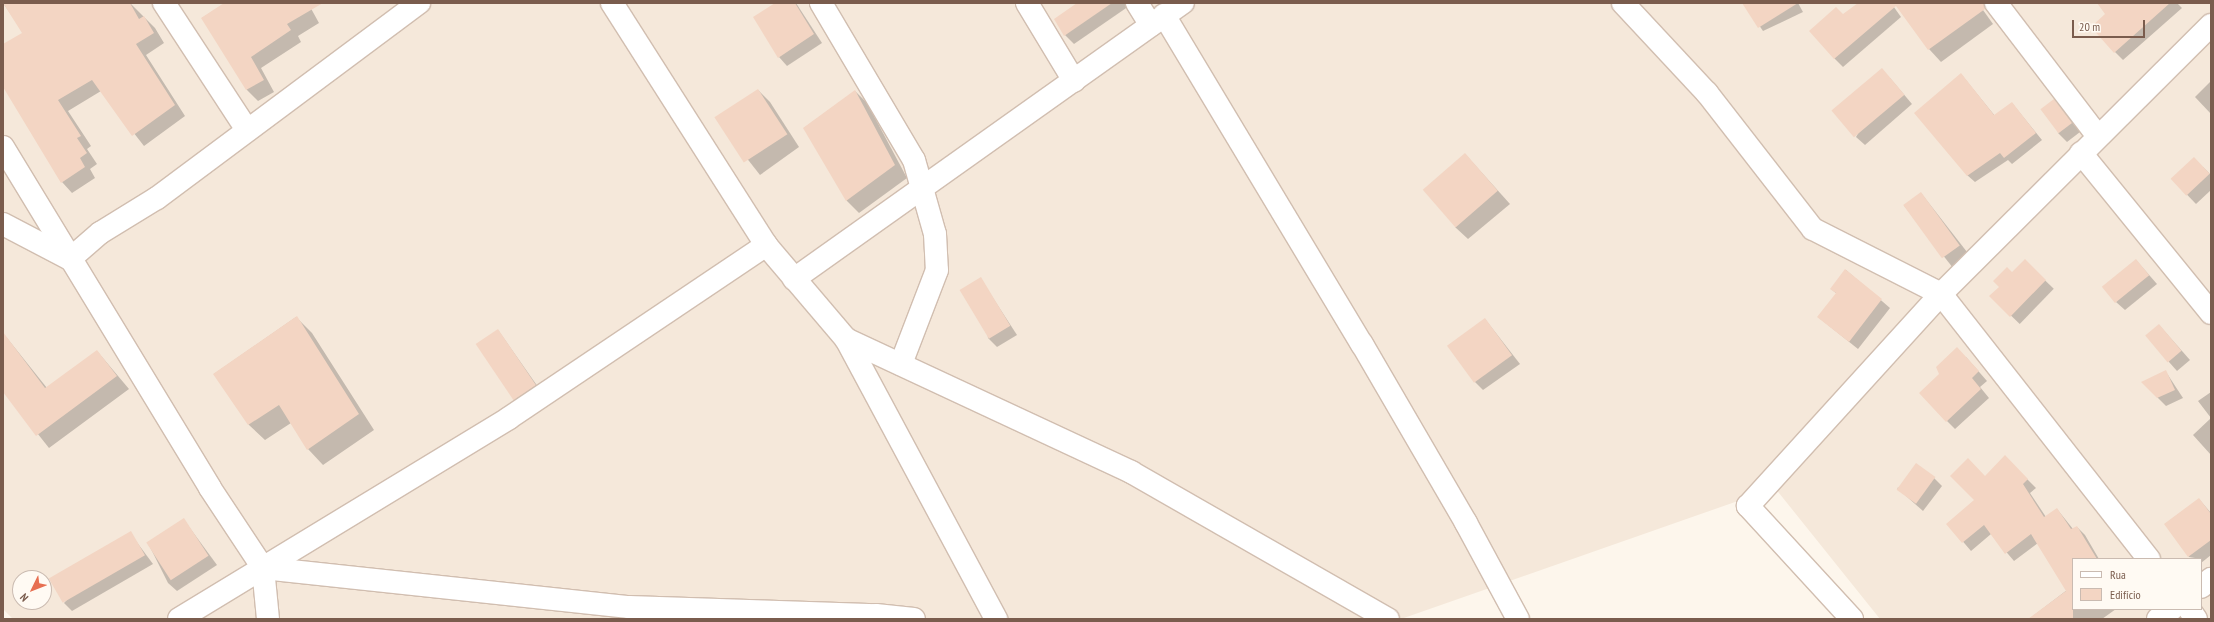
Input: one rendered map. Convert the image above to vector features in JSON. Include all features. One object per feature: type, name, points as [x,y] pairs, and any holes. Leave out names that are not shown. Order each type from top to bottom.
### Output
[{"type":"street","points":[[164,3],[247,130]]},
{"type":"street","points":[[612,3],[766,245],[846,338],[996,619]]},
{"type":"street","points":[[821,3],[914,160],[935,234],[937,270],[901,364]]},
{"type":"street","points":[[1027,3],[1074,80]]},
{"type":"street","points":[[1137,3],[1157,20],[1362,344],[1466,522],[1518,619]]},
{"type":"street","points":[[794,279],[922,190],[1157,20],[1183,3]]},
{"type":"street","points":[[1623,3],[1707,93],[1813,229],[1941,294],[2148,558]]},
{"type":"street","points":[[1996,3],[2097,134]]},
{"type":"street","points":[[70,259],[100,233],[157,198],[409,6]]},
{"type":"street","points":[[1851,619],[1748,506],[1941,294],[2097,134],[2211,25]]},
{"type":"street","points":[[3,147],[210,488],[263,568],[268,619]]},
{"type":"street","points":[[2081,152],[2211,313]]},
{"type":"street","points":[[3,224],[70,259]]},
{"type":"street","points":[[179,619],[509,418],[766,245]]},
{"type":"street","points":[[846,338],[1131,472],[1388,619]]},
{"type":"street","points":[[263,568],[629,607],[876,614],[914,619]]},
{"type":"street","points":[[2202,586],[2211,579]]},
{"type":"street","points":[[2158,619],[2171,610]]},
{"type":"street","points":[[2190,610],[2196,619]]},
{"type":"shaded area","points":[[3,3],[2211,3],[2211,619],[1880,619],[1775,488],[1401,619],[13,619],[3,609]]},
{"type":"building","points":[[3,3],[130,3],[139,19],[144,16],[154,33],[136,44],[175,105],[132,136],[92,80],[58,100],[81,136],[77,138],[87,153],[80,158],[85,167],[61,183],[3,87],[3,44],[22,33]]},
{"type":"building","points":[[224,3],[323,3],[287,24],[291,30],[251,57],[264,80],[246,90],[201,18]]},
{"type":"building","points":[[775,3],[795,3],[814,34],[778,58],[753,17]]},
{"type":"building","points":[[1077,3],[1112,3],[1064,36],[1054,19]]},
{"type":"building","points":[[1742,3],[1798,3],[1758,28]]},
{"type":"building","points":[[1858,3],[1984,3],[1985,9],[1928,50],[1896,6],[1834,59],[1809,31],[1836,7],[1843,14]]},
{"type":"building","points":[[2097,3],[2170,3],[2114,53],[2091,27],[2105,14]]},
{"type":"building","points":[[1882,68],[1904,95],[1854,137],[1831,110]]},
{"type":"building","points":[[1961,73],[1994,115],[2012,102],[2036,133],[2004,158],[2000,153],[1967,176],[1914,113]]},
{"type":"building","points":[[758,89],[787,134],[744,163],[714,117]]},
{"type":"building","points":[[855,90],[895,165],[846,201],[803,128]]},
{"type":"building","points":[[2054,99],[2072,123],[2058,133],[2040,109]]},
{"type":"building","points":[[1465,153],[1498,191],[1456,227],[1423,190]]},
{"type":"building","points":[[2194,157],[2210,174],[2186,196],[2171,179]]},
{"type":"building","points":[[1921,192],[1960,245],[1942,258],[1903,205]]},
{"type":"building","points":[[2025,259],[2046,280],[2010,317],[1989,296],[1999,287],[1993,281],[2007,267],[2012,272]]},
{"type":"building","points":[[2136,259],[2149,275],[2115,303],[2102,287]]},
{"type":"building","points":[[1845,269],[1882,299],[1849,342],[1817,317],[1836,293],[1830,289]]},
{"type":"building","points":[[981,277],[1010,326],[989,339],[960,290]]},
{"type":"building","points":[[297,316],[359,414],[307,450],[279,405],[248,425],[213,374]]},
{"type":"building","points":[[1485,318],[1512,355],[1474,383],[1447,346]]},
{"type":"building","points":[[2159,324],[2181,351],[2168,362],[2145,336]]},
{"type":"building","points":[[498,329],[536,385],[514,400],[476,344]]},
{"type":"building","points":[[3,332],[45,388],[97,350],[117,376],[36,436],[3,392]]},
{"type":"building","points":[[1957,347],[1979,371],[1972,378],[1981,389],[1946,422],[1919,393],[1939,374],[1936,367]]},
{"type":"building","points":[[2166,370],[2175,390],[2157,398],[2141,382]]},
{"type":"building","points":[[2005,455],[2028,479],[2023,484],[2044,517],[2057,508],[2071,529],[2077,526],[2096,558],[2072,558],[2073,619],[2028,619],[2066,591],[2031,534],[2005,554],[1984,525],[1962,543],[1946,524],[1974,500],[1950,476],[1968,458],[1985,476]]},
{"type":"building","points":[[1916,463],[1935,477],[1916,504],[1897,490]]},
{"type":"building","points":[[2199,498],[2211,514],[2211,540],[2188,557],[2164,524]]},
{"type":"building","points":[[184,518],[209,556],[171,580],[146,543]]},
{"type":"building","points":[[131,531],[145,555],[63,603],[52,584],[52,577]]}]
